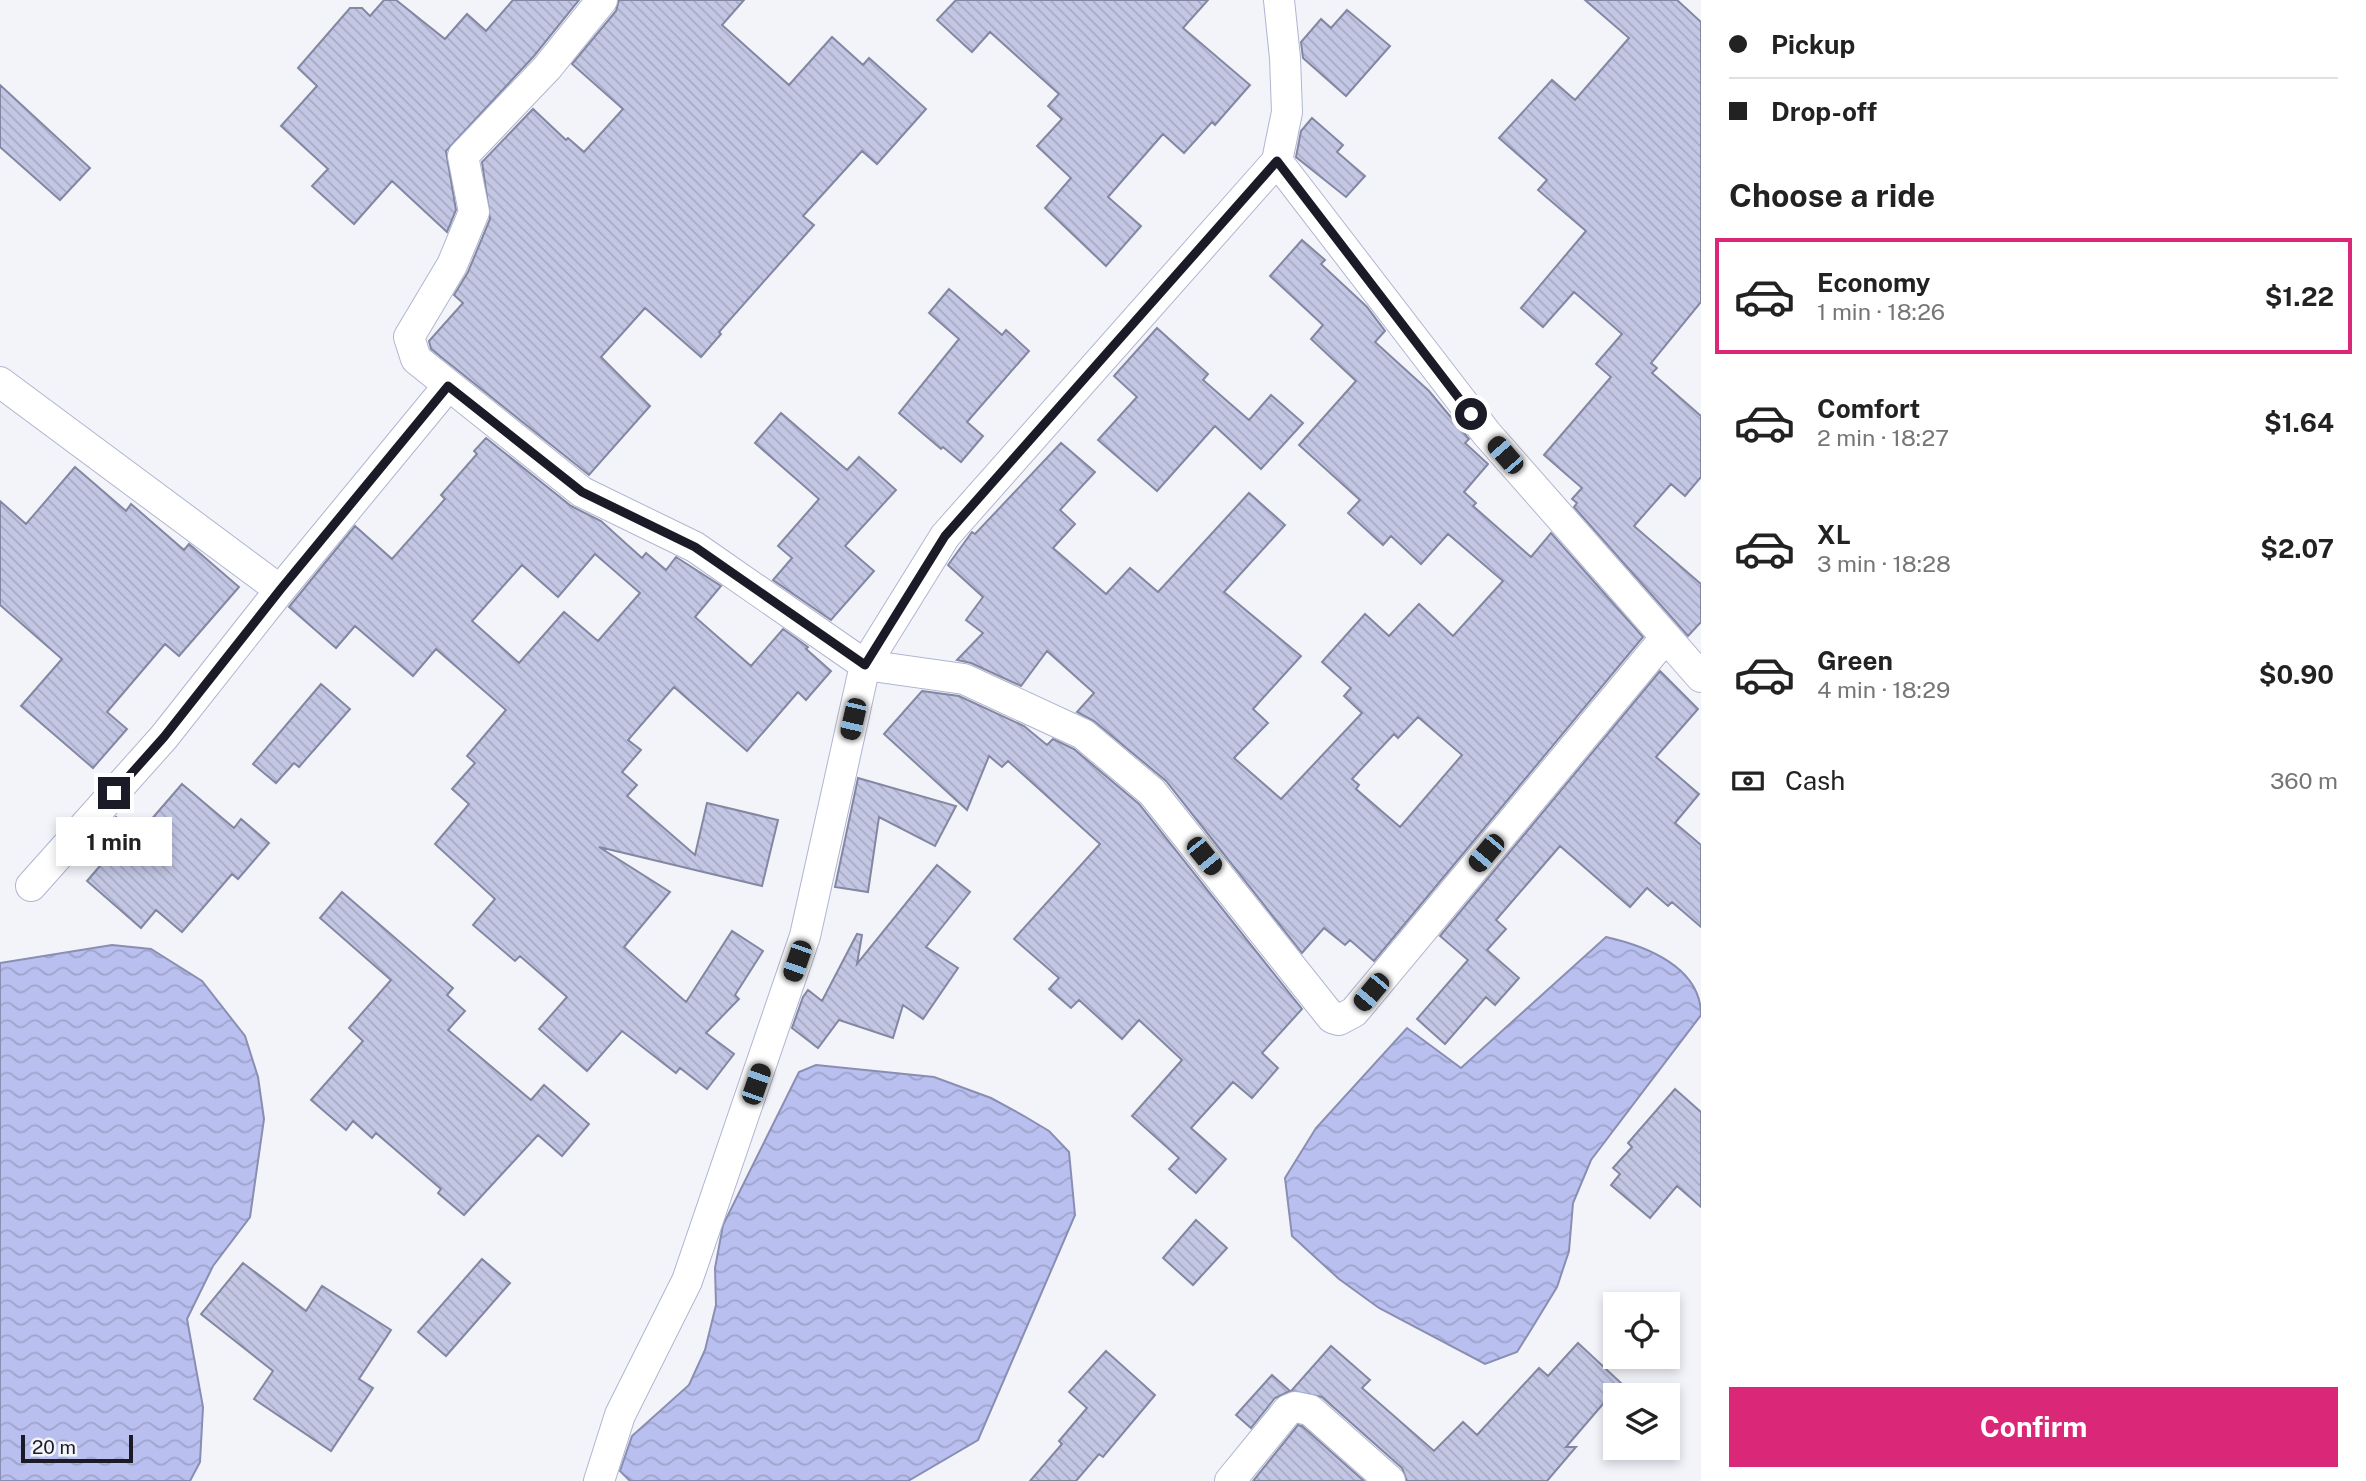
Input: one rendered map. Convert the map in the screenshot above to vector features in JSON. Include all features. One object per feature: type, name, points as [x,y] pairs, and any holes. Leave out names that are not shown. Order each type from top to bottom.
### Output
[{"type":"street","points":[[602,0],[547,68],[463,156],[474,212],[452,265],[409,337],[416,359],[582,492],[695,547],[865,665],[964,679],[1083,734],[1152,792],[1291,963],[1326,1014],[1339,1020],[1354,1012],[1666,637]]},
{"type":"street","points":[[600,1481],[620,1415],[687,1281],[800,949],[865,665],[945,536],[1277,161],[1287,112],[1279,0]]},
{"type":"street","points":[[1277,161],[1487,435],[1701,677]]},
{"type":"street","points":[[0,382],[280,590]]},
{"type":"street","points":[[31,886],[164,737],[280,590],[448,386]]},
{"type":"street","points":[[1230,1481],[1288,1410],[1295,1407],[1310,1410],[1390,1481]]},
{"type":"water","points":[[1606,937],[1638,946],[1668,961],[1692,984],[1699,998],[1701,1015],[1591,1160],[1573,1203],[1569,1251],[1557,1287],[1532,1328],[1517,1352],[1485,1364],[1379,1308],[1339,1279],[1292,1236],[1285,1178],[1316,1128],[1407,1028],[1461,1068]]},
{"type":"water","points":[[112,945],[151,949],[202,981],[245,1036],[258,1077],[264,1119],[250,1217],[213,1266],[187,1319],[203,1407],[200,1462],[190,1481],[0,1481],[0,963]]},
{"type":"water","points":[[816,1065],[934,1077],[991,1098],[1024,1116],[1049,1131],[1069,1152],[1075,1215],[978,1440],[908,1481],[630,1481],[620,1471],[632,1436],[689,1385],[705,1350],[716,1305],[715,1268],[723,1225],[799,1072]]},
{"type":"building","points":[[384,0],[396,0],[445,39],[467,14],[486,31],[513,0],[579,0],[534,56],[446,151],[456,210],[447,232],[392,181],[354,224],[312,186],[328,169],[281,126],[317,86],[298,68],[350,8],[362,8],[370,16]]},
{"type":"building","points":[[619,0],[744,0],[722,25],[789,85],[832,37],[863,65],[869,58],[926,109],[877,164],[862,151],[803,216],[814,225],[719,332],[721,334],[701,357],[645,308],[601,357],[650,406],[589,475],[431,349],[429,341],[463,303],[454,295],[468,272],[490,219],[482,162],[533,109],[566,140],[568,138],[584,152],[623,109],[572,64],[616,11]]},
{"type":"building","points":[[956,0],[1208,0],[1183,28],[1250,85],[1215,125],[1212,122],[1184,153],[1163,134],[1108,197],[1141,226],[1106,266],[1045,208],[1071,178],[1037,146],[1062,119],[1048,106],[1059,94],[990,32],[972,52],[937,20]]},
{"type":"building","points":[[1585,0],[1677,0],[1701,22],[1701,302],[1651,363],[1657,368],[1652,373],[1701,416],[1701,477],[1685,496],[1671,484],[1634,526],[1701,584],[1701,622],[1688,636],[1574,507],[1577,503],[1572,499],[1582,488],[1544,455],[1611,377],[1596,364],[1622,334],[1574,292],[1543,327],[1521,308],[1586,231],[1538,190],[1547,180],[1499,138],[1552,80],[1575,100],[1629,38]]},
{"type":"building","points":[[1347,10],[1390,46],[1346,96],[1303,58],[1301,42],[1321,19],[1331,28]]},
{"type":"building","points":[[0,85],[90,168],[60,200],[0,147]]},
{"type":"building","points":[[1312,118],[1343,145],[1337,152],[1365,176],[1346,197],[1296,157],[1301,131]]},
{"type":"building","points":[[1302,240],[1325,260],[1321,264],[1367,307],[1385,331],[1375,342],[1429,391],[1469,439],[1465,443],[1488,464],[1464,492],[1476,503],[1473,506],[1531,557],[1551,533],[1643,637],[1374,961],[1350,940],[1345,945],[1324,928],[1302,953],[1166,781],[1094,721],[1077,712],[1094,693],[1047,651],[1021,686],[971,663],[957,660],[983,633],[966,620],[983,597],[948,565],[972,532],[975,534],[1061,443],[1095,472],[1060,510],[1075,524],[1053,548],[1106,594],[1130,568],[1158,592],[1249,493],[1285,525],[1224,592],[1301,656],[1253,709],[1268,723],[1234,758],[1281,799],[1362,713],[1344,696],[1351,688],[1322,662],[1365,614],[1389,636],[1419,604],[1453,636],[1503,581],[1448,534],[1421,564],[1391,536],[1383,545],[1348,513],[1360,500],[1299,445],[1356,381],[1311,339],[1323,325],[1270,276]],"holes":[[[1418,717],[1462,755],[1400,827],[1356,789],[1359,785],[1352,779],[1394,734],[1398,738]]]},
{"type":"building","points":[[949,289],[1002,335],[1006,330],[1029,351],[967,422],[983,436],[961,462],[943,447],[941,449],[899,413],[959,339],[929,313]]},
{"type":"building","points":[[1157,328],[1208,374],[1203,380],[1249,420],[1271,395],[1303,423],[1261,469],[1215,426],[1157,491],[1098,440],[1137,397],[1114,376]]},
{"type":"building","points":[[781,413],[847,470],[859,457],[896,490],[845,546],[874,571],[831,620],[773,580],[792,558],[778,546],[819,499],[755,443]]},
{"type":"building","points":[[486,438],[571,506],[601,521],[642,558],[646,553],[666,570],[676,557],[721,586],[695,617],[751,666],[783,629],[808,647],[806,649],[831,671],[806,700],[798,692],[747,751],[674,687],[628,740],[641,750],[622,772],[637,785],[627,796],[695,855],[707,803],[778,820],[762,886],[599,847],[670,892],[624,947],[686,1002],[732,931],[763,951],[735,995],[739,999],[706,1033],[734,1054],[707,1089],[680,1068],[676,1073],[622,1031],[587,1071],[539,1029],[567,997],[520,956],[515,961],[473,925],[495,899],[435,844],[469,804],[452,789],[475,763],[467,756],[506,710],[436,649],[413,676],[355,626],[336,648],[289,607],[355,526],[392,559],[445,499],[441,495],[477,454],[474,451]],"holes":[[[595,554],[640,593],[598,641],[564,612],[519,663],[472,621],[522,565],[558,597]]]},
{"type":"building","points":[[75,467],[126,511],[131,504],[184,550],[189,544],[239,587],[179,656],[165,644],[107,712],[127,729],[93,768],[21,706],[62,659],[0,605],[0,501],[26,524]]},
{"type":"building","points":[[1660,671],[1698,709],[1656,757],[1699,794],[1675,823],[1701,845],[1701,927],[1672,902],[1668,906],[1647,888],[1630,907],[1560,846],[1496,920],[1506,929],[1487,950],[1519,978],[1495,1005],[1486,997],[1445,1044],[1417,1019],[1468,960],[1440,936]]},
{"type":"building","points":[[321,684],[350,709],[299,767],[294,763],[276,783],[253,764]]},
{"type":"building","points":[[922,691],[959,696],[1024,726],[1047,745],[1053,739],[1074,749],[1139,804],[1302,1009],[1262,1053],[1278,1068],[1252,1098],[1233,1082],[1191,1128],[1226,1159],[1196,1193],[1169,1169],[1179,1158],[1132,1116],[1182,1060],[1139,1020],[1122,1039],[1079,1000],[1071,1008],[1049,989],[1059,978],[1014,939],[1100,844],[1008,761],[1002,767],[989,756],[967,810],[884,734]]},
{"type":"building","points":[[858,778],[956,806],[935,846],[879,817],[868,892],[835,887]]},
{"type":"building","points":[[182,784],[234,828],[241,819],[269,843],[238,879],[232,874],[182,932],[156,910],[141,928],[87,881],[112,852],[97,839],[116,817],[137,836]]},
{"type":"building","points":[[937,865],[970,892],[926,947],[958,968],[923,1019],[903,1005],[893,1038],[839,1020],[818,1048],[792,1028],[803,997],[808,990],[822,1001],[857,934],[862,935],[857,964]]},
{"type":"building","points":[[342,892],[453,988],[447,995],[465,1011],[448,1030],[531,1100],[544,1085],[589,1124],[562,1156],[538,1135],[464,1215],[438,1193],[441,1189],[376,1133],[372,1138],[353,1121],[346,1130],[311,1100],[363,1041],[349,1028],[391,980],[320,918]]},
{"type":"building","points":[[1675,1089],[1701,1112],[1701,1207],[1677,1186],[1650,1218],[1611,1185],[1620,1174],[1613,1168],[1632,1147],[1628,1143]]},
{"type":"building","points":[[1196,1220],[1227,1248],[1193,1285],[1163,1258]]},
{"type":"building","points":[[482,1259],[510,1283],[446,1356],[418,1332]]},
{"type":"building","points":[[243,1263],[306,1311],[322,1286],[391,1330],[359,1379],[373,1388],[331,1451],[254,1399],[273,1371],[201,1314]]},
{"type":"building","points":[[1578,1343],[1621,1383],[1603,1383],[1603,1404],[1566,1447],[1576,1447],[1547,1481],[1407,1481],[1402,1468],[1322,1397],[1291,1391],[1331,1346],[1370,1380],[1362,1388],[1434,1451],[1463,1422],[1477,1435],[1539,1368],[1548,1376]]},
{"type":"building","points":[[1106,1351],[1155,1395],[1103,1457],[1099,1454],[1076,1481],[1030,1481],[1062,1444],[1059,1441],[1087,1408],[1069,1392]]},
{"type":"building","points":[[1272,1375],[1290,1391],[1275,1398],[1251,1428],[1236,1415]]},
{"type":"building","points":[[1298,1425],[1302,1426],[1364,1481],[1253,1481]]},
{"type":"route","points":[[114,793],[164,737],[280,590],[448,386],[582,492],[695,547],[865,665],[945,536],[1277,161],[1471,414]]}]
